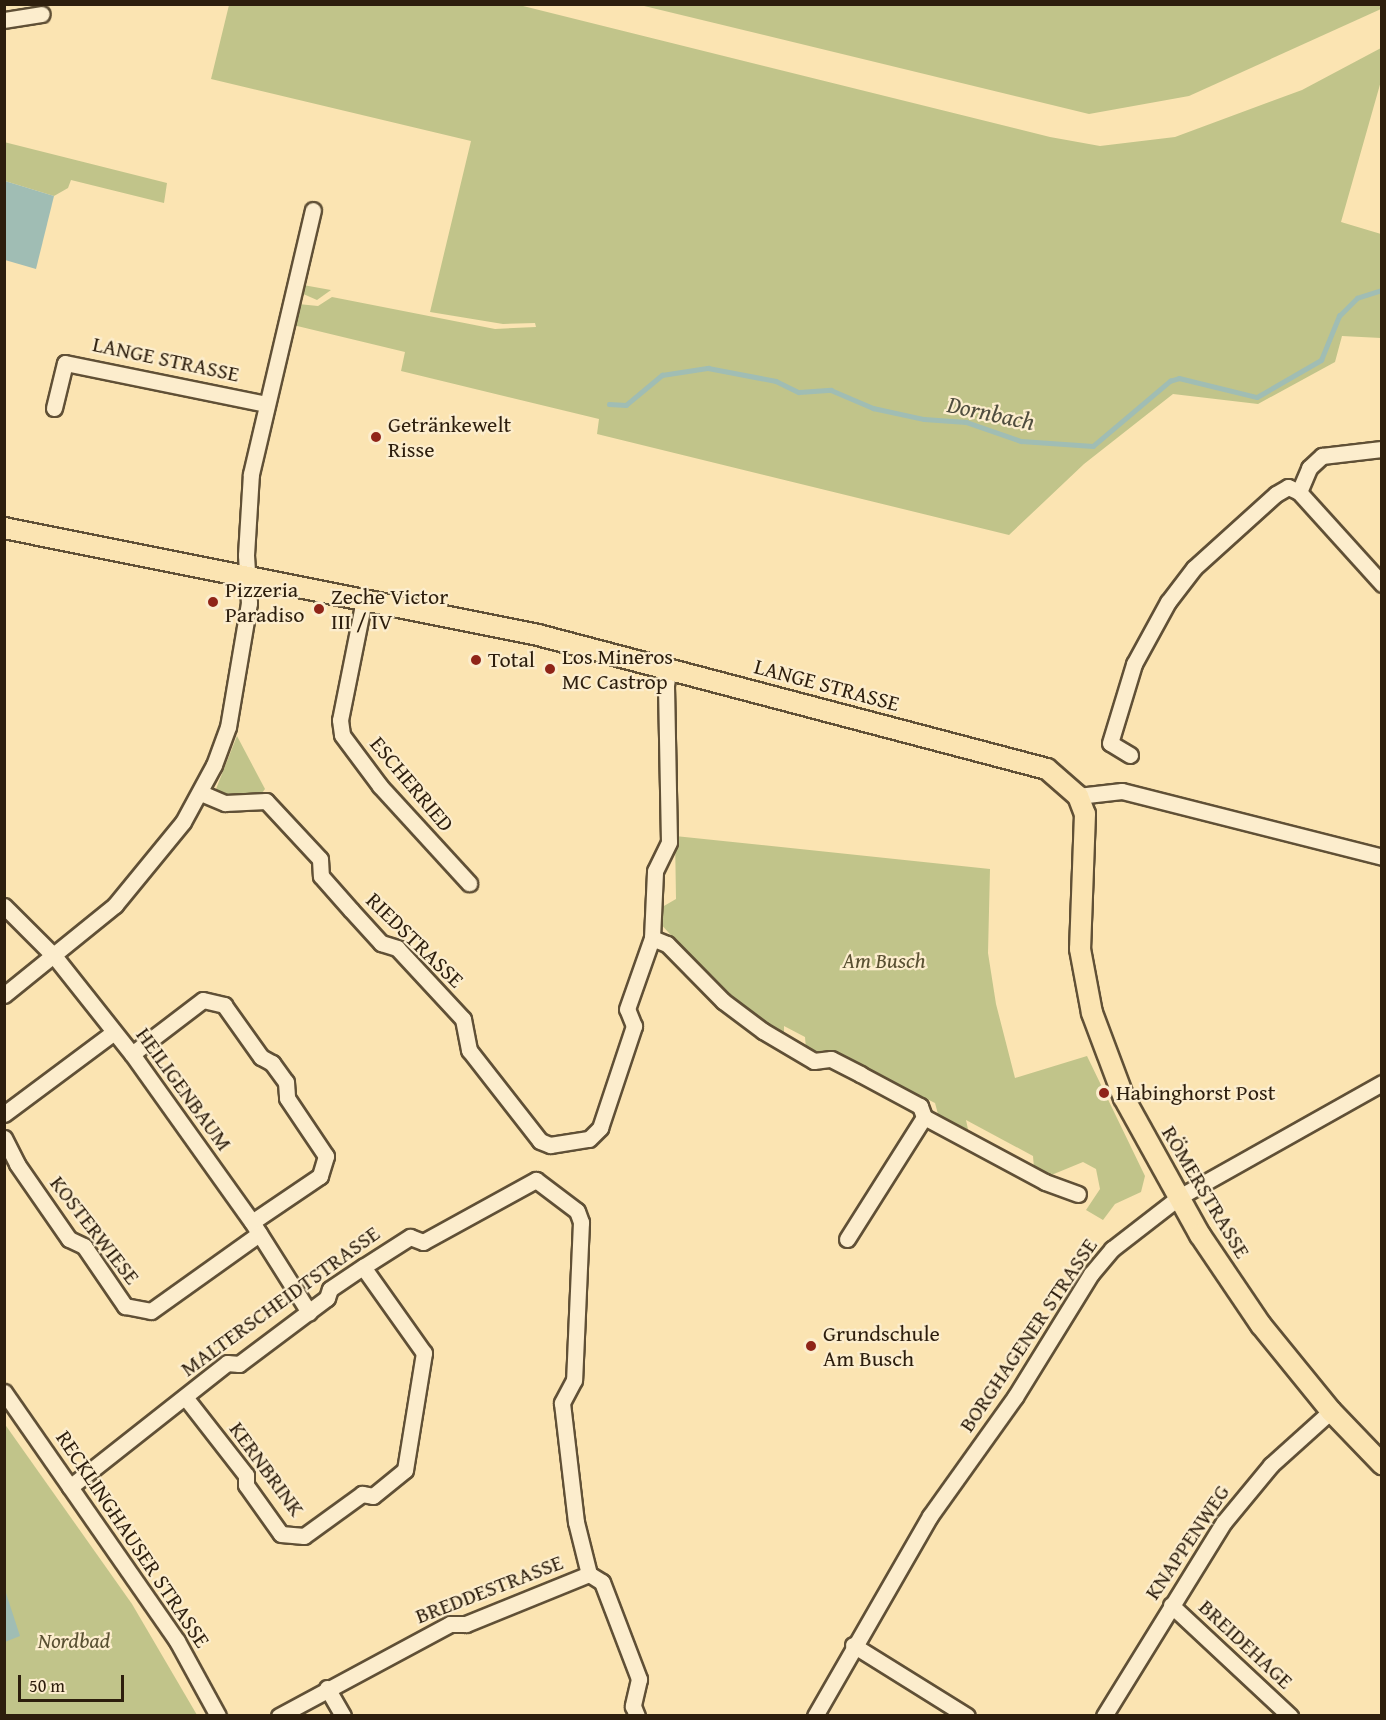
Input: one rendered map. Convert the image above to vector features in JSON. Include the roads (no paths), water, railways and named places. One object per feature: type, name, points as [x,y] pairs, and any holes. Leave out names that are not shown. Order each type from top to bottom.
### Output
[{"type":"main road","name":"LANGE STRASSE","points":[[4,528],[538,634],[1036,765],[1065,783],[1078,796]]},
{"type":"main road","name":"RÖMERSTRASSE","points":[[1078,796],[1087,833],[1081,881],[1080,949],[1092,1013],[1118,1087],[1179,1197],[1261,1325],[1331,1412],[1382,1464]]},
{"type":"street","points":[[4,20],[42,14]]},
{"type":"street","points":[[4,995],[55,957],[115,905],[161,852],[201,794],[228,727],[249,603],[247,577],[251,474],[313,210]]},
{"type":"street","name":"LANGE STRASSE","points":[[54,408],[65,363],[267,404]]},
{"type":"street","points":[[1299,492],[1309,468],[1322,456],[1382,449]]},
{"type":"street","points":[[1130,754],[1110,743],[1134,664],[1168,602],[1194,568],[1276,494],[1288,487],[1299,492],[1382,584]]},
{"type":"street","name":"ESCHERRIED","points":[[364,600],[340,720],[342,735],[380,786],[469,883]]},
{"type":"street","name":"RIEDSTRASSE","points":[[201,794],[225,803],[266,801],[320,859],[321,876],[351,910],[381,943],[398,948],[463,1020],[469,1050],[546,1144],[590,1139],[600,1128],[634,1026],[627,1009],[652,938],[655,871],[669,842],[666,684],[669,667]]},
{"type":"street","points":[[1078,796],[1122,791],[1382,857]]},
{"type":"street","name":"HEILIGENBAUM","points":[[4,906],[55,957],[132,1054],[256,1228],[309,1312]]},
{"type":"street","points":[[652,938],[667,944],[723,1001],[763,1031],[814,1060],[831,1059],[920,1106],[924,1117],[1045,1182],[1078,1194]]},
{"type":"street","name":"KOSTERWIESE","points":[[4,1138],[17,1164],[69,1239],[84,1246],[125,1306],[151,1311],[321,1176],[326,1156],[287,1098],[286,1082],[272,1063],[261,1057],[224,1005],[203,1000],[132,1054]]},
{"type":"street","points":[[4,1114],[114,1032]]},
{"type":"street","name":"BORGHAGENER STRASSE","points":[[815,1716],[853,1645],[930,1516],[1015,1397],[1091,1274],[1125,1235],[1179,1197],[1382,1083]]},
{"type":"street","points":[[847,1239],[924,1117]]},
{"type":"street","name":"MALTERSCHEIDTSTRASSE","points":[[70,1487],[227,1363],[239,1364],[327,1298],[330,1289],[363,1267],[410,1237],[423,1242],[528,1182],[541,1182],[577,1212],[581,1222],[574,1380],[562,1403],[576,1522],[589,1574]]},
{"type":"street","name":"KERNBRINK","points":[[185,1397],[246,1475],[246,1485],[281,1534],[304,1536],[362,1494],[373,1496],[405,1470],[424,1353],[363,1267]]},
{"type":"street","name":"RECKLINGHAUSER STRASSE","points":[[4,1392],[177,1641],[218,1716]]},
{"type":"street","name":"KNAPPENWEG","points":[[1104,1716],[1224,1521],[1249,1490],[1331,1412]]},
{"type":"street","points":[[589,1574],[602,1582],[639,1679],[633,1706],[637,1716]]},
{"type":"street","name":"BREDDESTRASSE","points":[[279,1716],[327,1688],[450,1624],[466,1624],[589,1574]]},
{"type":"street","name":"BREIDEHAGE","points":[[1171,1605],[1290,1716]]},
{"type":"street","points":[[853,1645],[967,1716]]},
{"type":"street","points":[[327,1688],[343,1716]]},
{"type":"water","points":[[5,181],[54,196],[36,269],[5,260]]},
{"type":"water","points":[[4,1587],[20,1636],[5,1642],[4,1642]]},
{"type":"waterway","name":"Dornbach","points":[[609,404],[626,405],[662,375],[708,368],[776,381],[799,392],[831,390],[873,408],[924,419],[966,422],[1021,441],[1093,446],[1170,381],[1179,378],[1257,397],[1321,360],[1339,316],[1357,298],[1382,290]]},
{"type":"place","name":"Getränkewelt Risse","points":[[376,437]]},
{"type":"place","name":"Pizzeria Paradiso","points":[[213,602]]},
{"type":"place","name":"Zeche Victor III / IV","points":[[319,609]]},
{"type":"place","name":"Total","points":[[476,660]]},
{"type":"place","name":"Los Mineros MC Castrop","points":[[550,669]]},
{"type":"place","name":"Habinghorst Post","points":[[1104,1093]]},
{"type":"place","name":"Grundschule Am Busch","points":[[811,1346]]},
{"type":"park label","name":"Am Busch","points":[[884,961]]},
{"type":"park label","name":"Nordbad","points":[[74,1641]]}]
